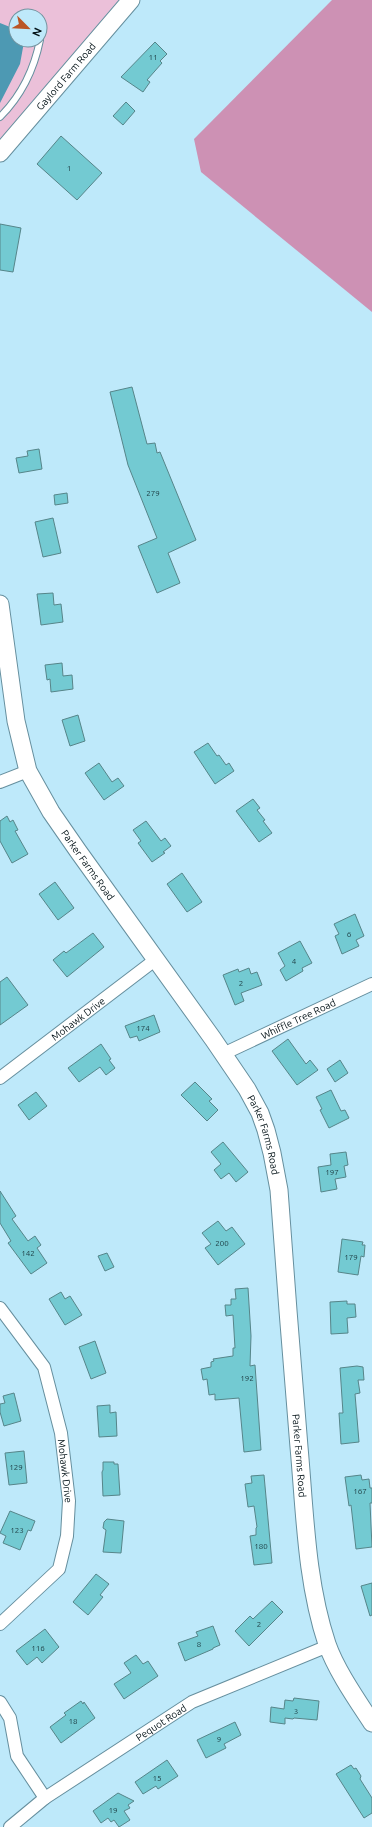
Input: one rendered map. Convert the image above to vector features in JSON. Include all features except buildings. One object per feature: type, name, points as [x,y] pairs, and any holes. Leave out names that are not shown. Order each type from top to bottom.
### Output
[{"type":"street","name":"Gaylord Farm Road","points":[[0,153],[131,0]]},
{"type":"street","name":"Parker Farms Road","points":[[0,604],[16,721],[28,771],[51,812],[223,1054],[247,1089],[260,1113],[272,1153],[279,1190],[304,1510],[311,1578],[317,1610],[328,1646],[348,1685],[372,1723]]},
{"type":"street","points":[[0,782],[28,771]]},
{"type":"street","name":"Mohawk Drive","points":[[0,1078],[156,960]]},
{"type":"street","name":"Whiffle Tree Road","points":[[223,1054],[372,984]]},
{"type":"street","name":"Mohawk Drive","points":[[0,1308],[44,1367],[61,1433],[69,1501],[67,1536],[59,1569],[0,1624]]},
{"type":"street","name":"Pequot Road","points":[[10,1827],[45,1798],[192,1702],[328,1646]]},
{"type":"street","points":[[0,1702],[10,1718],[17,1756],[45,1798]]},
{"type":"lane","points":[[0,117],[9,108],[23,89],[31,73],[38,48]]},
{"type":"shaded area","points":[[0,0],[119,0],[0,140]]},
{"type":"shaded area","points":[[332,0],[372,0],[372,312],[201,172],[194,139]]},
{"type":"water","points":[[0,23],[8,26],[8,48],[23,48],[20,64],[0,103]]}]
